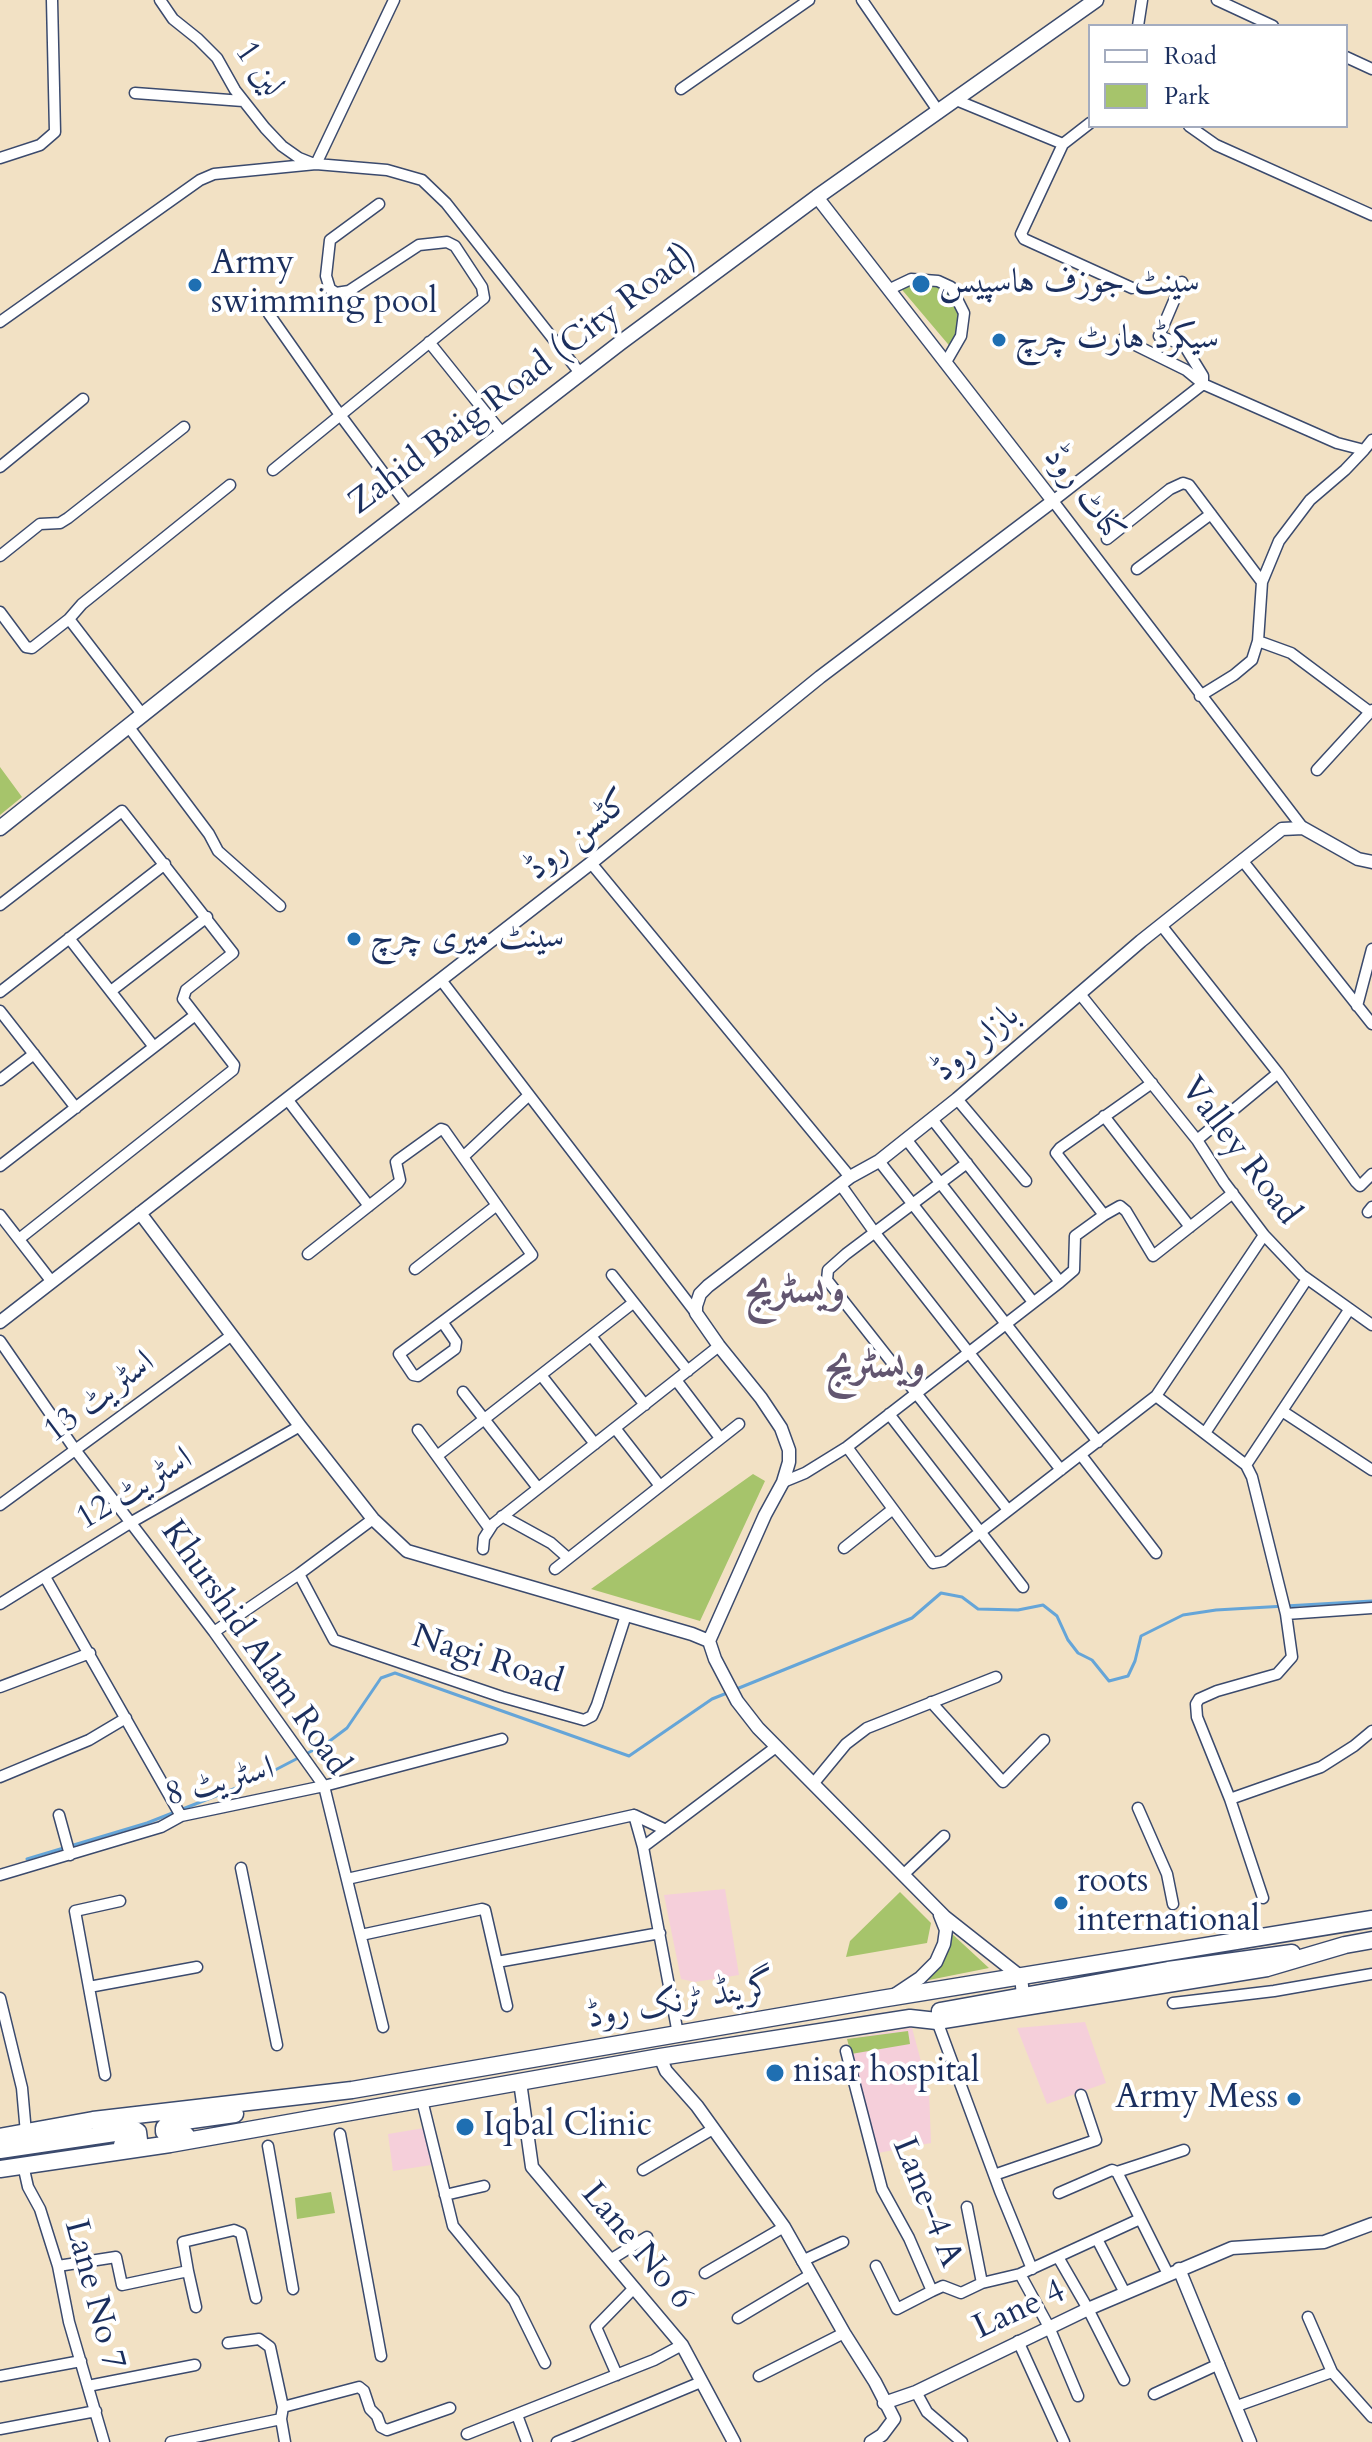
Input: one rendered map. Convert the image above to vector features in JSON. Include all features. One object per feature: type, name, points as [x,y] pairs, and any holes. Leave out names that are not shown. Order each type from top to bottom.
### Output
[{"type":"highway","name":"گرینڈ ٹرنک روڈ","points":[[0,2137],[93,2120],[352,2090],[1372,1919]]},
{"type":"highway","name":"گرینڈ ٹرنک روڈ","points":[[0,2169],[170,2144],[660,2057],[910,2018],[1168,1970],[1372,1940]]},
{"type":"highway","name":"گرینڈ ٹرنک روڈ","points":[[910,2018],[937,2021],[1267,1968],[1345,1945]]},
{"type":"highway","points":[[295,2122],[170,2137],[164,2131],[170,2123],[271,2108],[352,2090]]},
{"type":"highway","points":[[0,2150],[138,2132],[137,2140],[91,2155]]},
{"type":"main road","name":"Zahid Baig Road (City Road)","points":[[0,828],[580,373],[817,197],[956,100],[1078,5],[1096,0]]},
{"type":"street","points":[[0,158],[40,145],[55,132],[52,0]]},
{"type":"street","name":"لین 1","points":[[160,0],[173,19],[217,58],[243,101],[282,146],[299,158],[316,164]]},
{"type":"street","points":[[316,164],[394,0]]},
{"type":"street","points":[[681,89],[809,0]]},
{"type":"street","points":[[862,0],[939,112]]},
{"type":"street","points":[[1138,24],[1142,0]]},
{"type":"street","points":[[1217,0],[1269,24]]},
{"type":"street","points":[[1348,58],[1372,69]]},
{"type":"street","points":[[135,93],[243,101]]},
{"type":"street","points":[[956,100],[1063,144]]},
{"type":"street","points":[[1088,125],[1063,144],[1021,234],[1024,239],[1132,288]]},
{"type":"street","points":[[1192,128],[1216,145],[1372,215]]},
{"type":"street","points":[[0,322],[200,180],[214,174],[316,164],[333,168],[387,170],[422,180],[446,203],[580,373]]},
{"type":"street","name":"کناٹ روڈ","points":[[817,197],[1303,828]]},
{"type":"street","points":[[273,470],[484,298],[482,287],[455,246],[447,242],[419,245],[341,293],[336,293],[327,285],[330,240],[379,204]]},
{"type":"street","points":[[890,289],[911,279],[938,281],[951,287],[964,313],[961,336],[946,362]]},
{"type":"street","points":[[1182,282],[1159,336],[1184,345],[1203,376],[1203,384]]},
{"type":"street","points":[[269,314],[408,506]]},
{"type":"street","points":[[1123,339],[1186,370],[1203,384],[1337,443],[1364,450]]},
{"type":"street","points":[[429,342],[502,433]]},
{"type":"street","points":[[1053,501],[1203,384]]},
{"type":"street","points":[[0,467],[83,399]]},
{"type":"street","points":[[1,553],[40,524],[60,523],[68,518],[184,427]]},
{"type":"street","points":[[1200,696],[1252,660],[1258,641],[1262,582],[1279,541],[1293,520],[1372,440]]},
{"type":"street","points":[[1107,539],[1178,484],[1189,485],[1262,582]]},
{"type":"street","points":[[0,612],[26,647],[32,648],[230,485]]},
{"type":"street","name":"کٹسن روڈ","points":[[0,1322],[591,863],[820,677],[1053,501]]},
{"type":"street","points":[[1137,569],[1211,514]]},
{"type":"street","points":[[69,619],[142,714]]},
{"type":"street","points":[[1258,641],[1291,653],[1371,711],[1317,770]]},
{"type":"street","points":[[128,726],[209,834],[218,851],[280,906]]},
{"type":"street","points":[[0,905],[121,811],[233,953],[186,990],[183,999],[234,1065],[233,1070],[19,1239]]},
{"type":"street","points":[[1303,828],[1358,859],[1372,862]]},
{"type":"street","name":"بازار روڈ","points":[[696,1313],[700,1294],[708,1286],[845,1180],[879,1161],[932,1119],[1161,925],[1282,829],[1303,828]]},
{"type":"street","points":[[1242,860],[1281,905],[1372,1024]]},
{"type":"street","points":[[591,863],[845,1180],[875,1233],[1061,1470]]},
{"type":"street","points":[[0,992],[165,864]]},
{"type":"street","points":[[111,991],[207,917]]},
{"type":"street","points":[[1161,925],[1278,1073],[1360,1186],[1372,1174]]},
{"type":"street","points":[[69,938],[154,1047]]},
{"type":"street","points":[[1357,1006],[1372,949]]},
{"type":"street","points":[[441,980],[761,1398],[788,1441],[789,1462],[783,1482],[709,1641],[737,1701],[776,1747],[935,1908],[1021,1977],[1023,1995]]},
{"type":"street","name":"Valley Road","points":[[1080,994],[1197,1140],[1264,1235],[1307,1279],[1372,1325]]},
{"type":"street","points":[[0,1011],[76,1108]]},
{"type":"street","points":[[0,1166],[194,1016]]},
{"type":"street","points":[[0,1080],[34,1054]]},
{"type":"street","points":[[1197,1140],[1278,1073]]},
{"type":"street","points":[[1104,1215],[1056,1153],[1152,1083]]},
{"type":"street","points":[[463,1157],[529,1095]]},
{"type":"street","points":[[287,1099],[369,1206]]},
{"type":"street","points":[[957,1099],[1026,1181]]},
{"type":"street","points":[[1104,1116],[1190,1227]]},
{"type":"street","points":[[932,1119],[1060,1282]]},
{"type":"street","points":[[308,1254],[400,1180],[398,1160],[441,1129],[444,1130],[532,1255],[399,1354],[415,1377],[455,1349],[456,1342],[443,1323]]},
{"type":"street","points":[[906,1139],[1033,1302]]},
{"type":"street","points":[[879,1161],[1098,1442]]},
{"type":"street","points":[[967,1163],[828,1270],[827,1280],[1008,1510]]},
{"type":"street","points":[[783,1482],[805,1473],[847,1447],[1060,1282],[1074,1270],[1075,1236],[1104,1215],[1120,1206],[1126,1211],[1153,1256],[1233,1193]]},
{"type":"street","points":[[415,1269],[497,1205]]},
{"type":"street","points":[[140,1213],[373,1519],[407,1551],[709,1641]]},
{"type":"street","points":[[0,1215],[52,1282]]},
{"type":"street","points":[[847,1447],[933,1563],[943,1561],[1156,1396],[1264,1235]]},
{"type":"street","points":[[612,1275],[688,1371]]},
{"type":"street","points":[[1205,1433],[1307,1279]]},
{"type":"street","points":[[437,1456],[633,1303]]},
{"type":"street","points":[[1246,1465],[1349,1310]]},
{"type":"street","name":"اسٹریٹ 13","points":[[0,1505],[232,1335]]},
{"type":"street","points":[[591,1336],[645,1405]]},
{"type":"street","name":"Khurshid Alam Road","points":[[0,1341],[76,1451],[214,1632],[324,1786],[383,2027]]},
{"type":"street","points":[[483,1549],[489,1528],[502,1516],[719,1346]]},
{"type":"street","points":[[541,1375],[595,1444]]},
{"type":"street","points":[[676,1380],[720,1438]]},
{"type":"street","points":[[463,1392],[538,1488]]},
{"type":"street","points":[[1156,1396],[1246,1465],[1252,1477],[1285,1608],[1292,1657],[1277,1674],[1217,1691],[1199,1699],[1196,1704],[1197,1717],[1230,1799],[1263,1898]]},
{"type":"street","points":[[1282,1411],[1372,1470]]},
{"type":"street","points":[[889,1414],[1023,1587]]},
{"type":"street","points":[[555,1569],[739,1424]]},
{"type":"street","name":"اسٹریٹ 12","points":[[0,1604],[130,1523],[300,1426]]},
{"type":"street","points":[[615,1428],[660,1486]]},
{"type":"street","points":[[418,1430],[489,1528]]},
{"type":"street","points":[[1081,1455],[1156,1553]]},
{"type":"street","points":[[844,1548],[893,1509]]},
{"type":"street","points":[[502,1516],[551,1543],[568,1558]]},
{"type":"street","points":[[214,1632],[373,1519]]},
{"type":"street","name":"Nagi Road","points":[[299,1574],[334,1640],[502,1697],[584,1720],[592,1716],[597,1705],[626,1615]]},
{"type":"street","points":[[45,1577],[179,1811]]},
{"type":"street","points":[[1285,1608],[1372,1608]]},
{"type":"street","points":[[0,1687],[90,1653]]},
{"type":"street","points":[[813,1784],[846,1744],[867,1728],[996,1677]]},
{"type":"street","points":[[931,1702],[1003,1782],[1044,1740]]},
{"type":"street","points":[[0,1777],[89,1740],[126,1718]]},
{"type":"street","points":[[1230,1799],[1321,1767],[1372,1731]]},
{"type":"street","name":"اسٹریٹ 8","points":[[0,1875],[68,1849],[161,1827],[179,1811],[324,1786],[502,1739]]},
{"type":"street","points":[[643,1847],[776,1747]]},
{"type":"street","points":[[1138,1808],[1167,1874],[1173,1904]]},
{"type":"street","points":[[59,1815],[68,1849]]},
{"type":"street","points":[[347,1879],[634,1815],[666,1830]]},
{"type":"street","points":[[634,1815],[643,1847],[678,2034]]},
{"type":"street","points":[[903,1875],[944,1836]]},
{"type":"street","points":[[241,1868],[277,2045]]},
{"type":"street","points":[[105,2075],[75,1911],[120,1901]]},
{"type":"street","points":[[881,1999],[898,1993],[936,1962],[946,1930],[935,1908]]},
{"type":"street","points":[[361,1935],[485,1910],[507,2006]]},
{"type":"street","points":[[497,1962],[660,1933]]},
{"type":"street","points":[[89,1987],[197,1967]]},
{"type":"street","points":[[1173,2003],[1274,1991],[1372,1974]]},
{"type":"street","points":[[0,1998],[22,2088],[26,2133]]},
{"type":"street","points":[[937,2021],[1032,2269]]},
{"type":"street","name":"Lane-4 A","points":[[846,2051],[882,2189],[909,2238],[932,2291],[897,2309],[876,2266]]},
{"type":"street","points":[[660,2057],[666,2071],[697,2106],[784,2227],[875,2382],[894,2419],[882,2435],[871,2442]]},
{"type":"street","name":"Lane No 6","points":[[520,2082],[532,2167],[682,2345],[734,2442]]},
{"type":"street","points":[[994,2175],[1096,2140],[1081,2095]]},
{"type":"street","points":[[422,2100],[453,2226],[514,2300],[545,2363]]},
{"type":"street","points":[[643,2170],[713,2129]]},
{"type":"street","points":[[340,2134],[381,2356]]},
{"type":"street","points":[[268,2146],[293,2289]]},
{"type":"street","points":[[1059,2193],[1112,2170],[1117,2172],[1184,2150]]},
{"type":"street","name":"Lane No 7","points":[[23,2165],[28,2187],[40,2209],[58,2266],[69,2322],[104,2442]]},
{"type":"street","points":[[1117,2172],[1140,2219],[1173,2271],[1219,2364],[1237,2406],[1245,2440]]},
{"type":"street","points":[[445,2195],[484,2186]]},
{"type":"street","points":[[967,2207],[982,2283]]},
{"type":"street","points":[[932,2291],[943,2286],[961,2293],[982,2283],[1020,2274],[1140,2219]]},
{"type":"street","name":"Lane 4","points":[[884,2403],[916,2392],[1018,2341],[1173,2271],[1232,2248],[1324,2242],[1372,2224]]},
{"type":"street","points":[[705,2273],[784,2227]]},
{"type":"street","points":[[196,2307],[183,2242],[237,2230],[241,2233],[256,2298]]},
{"type":"street","points":[[610,2260],[647,2237]]},
{"type":"street","points":[[1097,2239],[1125,2293]]},
{"type":"street","points":[[802,2261],[843,2242]]},
{"type":"street","points":[[58,2266],[116,2257],[122,2285],[188,2271]]},
{"type":"street","points":[[1058,2257],[1124,2380]]},
{"type":"street","points":[[1020,2274],[1049,2327],[1078,2396]]},
{"type":"street","points":[[738,2318],[810,2275]]},
{"type":"street","points":[[617,2375],[596,2327],[634,2288]]},
{"type":"street","points":[[1308,2317],[1332,2372],[1372,2417]]},
{"type":"street","points":[[759,2376],[844,2333]]},
{"type":"street","points":[[228,2343],[259,2339],[267,2342],[272,2350],[283,2407],[281,2419],[285,2442]]},
{"type":"street","points":[[1018,2341],[1064,2442]]},
{"type":"street","points":[[467,2434],[617,2375],[682,2345]]},
{"type":"street","points":[[0,2376],[81,2361]]},
{"type":"street","points":[[1154,2394],[1219,2364]]},
{"type":"street","points":[[88,2386],[195,2365]]},
{"type":"street","points":[[1237,2406],[1332,2372]]},
{"type":"street","points":[[557,2442],[701,2382]]},
{"type":"street","points":[[283,2407],[359,2387],[385,2430],[450,2408]]},
{"type":"street","points":[[916,2392],[927,2412],[962,2442]]},
{"type":"street","points":[[0,2429],[96,2411]]},
{"type":"street","points":[[517,2415],[527,2442]]},
{"type":"street","points":[[171,2442],[281,2419]]},
{"type":"shaded area","points":[[725,1889],[739,1975],[695,1982],[681,1979],[664,1895]]},
{"type":"shaded area","points":[[1085,2022],[1106,2083],[1047,2104],[1017,2028]]},
{"type":"shaded area","points":[[912,2028],[929,2091],[931,2143],[878,2153],[847,2039]]},
{"type":"shaded area","points":[[424,2128],[431,2165],[393,2171],[388,2134]]},
{"type":"green space","points":[[911,279],[951,287],[964,313],[953,350],[898,285]]},
{"type":"green space","points":[[0,767],[22,797],[0,815]]},
{"type":"green space","points":[[753,1474],[765,1481],[700,1621],[591,1589]]},
{"type":"green space","points":[[900,1892],[931,1923],[927,1943],[846,1957],[850,1941]]},
{"type":"green space","points":[[950,1932],[989,1968],[924,1981]]},
{"type":"green space","points":[[908,2031],[910,2044],[851,2054],[847,2039]]},
{"type":"green space","points":[[331,2192],[335,2213],[297,2219],[295,2198]]},
{"type":"waterway","points":[[734,1690],[912,1618],[941,1593],[962,1597],[978,1609],[1018,1610],[1043,1605],[1057,1616],[1078,1653],[1092,1660],[1109,1681],[1128,1676],[1141,1636],[1183,1615],[1216,1610],[1372,1601]]},
{"type":"waterway","points":[[27,1859],[147,1823],[254,1781],[327,1743],[347,1728],[381,1678],[395,1673],[629,1756],[712,1699],[727,1693]]},
{"type":"place","name":"سینٹ جوزف ہاسپیس","points":[[921,284]]},
{"type":"place","name":"Army swimming pool","points":[[195,285]]},
{"type":"place","name":"سیکرڈ ہارٹ چرچ","points":[[999,340]]},
{"type":"place","name":"سینٹ میری چرچ","points":[[354,939]]},
{"type":"place","name":"roots international","points":[[1061,1903]]},
{"type":"place","name":"nisar hospital","points":[[775,2073]]},
{"type":"place","name":"Army Mess","points":[[1294,2099]]},
{"type":"place","name":"Iqbal Clinic","points":[[465,2127]]},
{"type":"district","name":"ویسٹریج","points":[[795,1292]]},
{"type":"district","name":"ویسٹریج","points":[[875,1367]]}]
